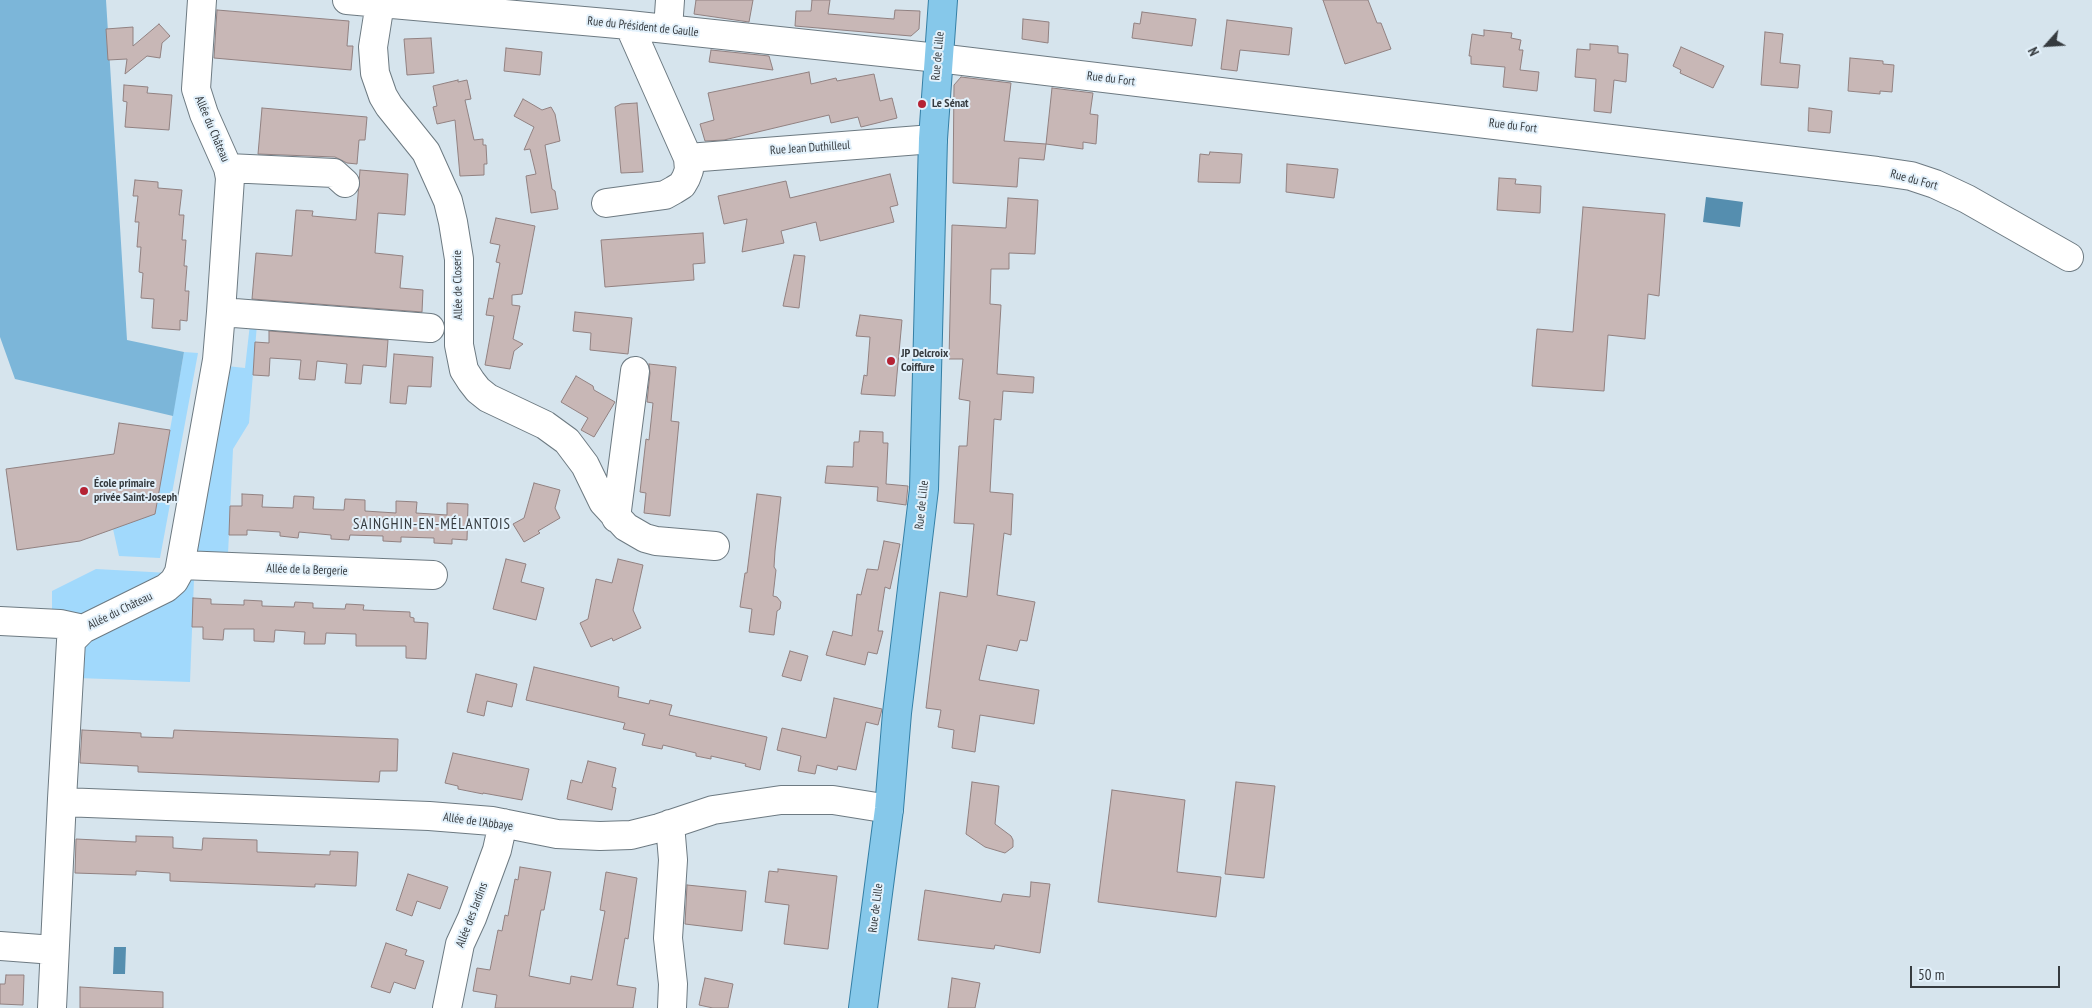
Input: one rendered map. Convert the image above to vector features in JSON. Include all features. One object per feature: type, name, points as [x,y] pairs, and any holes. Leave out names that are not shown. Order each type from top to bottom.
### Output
[{"type":"main road","name":"Rue de Lille","points":[[864,1008],[889,809],[924,480],[933,139],[943,0]]},
{"type":"street","name":"Allée du Château","points":[[52,1008],[71,645],[73,638],[83,629],[166,588],[177,577],[181,565],[217,360],[230,194],[228,168],[204,114],[196,88],[202,0]]},
{"type":"street","name":"Rue du Président de Gaulle","points":[[347,0],[629,25],[938,58]]},
{"type":"street","points":[[668,30],[670,0]]},
{"type":"street","name":"Allée de Closerie","points":[[380,3],[373,47],[373,60],[378,83],[389,106],[418,141],[433,166],[448,201],[454,222],[459,258],[459,344],[464,370],[478,390],[488,398],[545,424],[567,441],[585,465],[603,502],[626,527],[645,538],[666,542],[715,546]]},
{"type":"street","points":[[606,203],[665,195],[682,185],[689,170],[688,158],[629,25]]},
{"type":"street","name":"Rue du Fort","points":[[938,58],[1905,175],[1935,184],[1967,199],[2068,257]]},
{"type":"street","name":"Rue Jean Duthilleul","points":[[688,158],[933,139]]},
{"type":"street","name":"Allée du Château","points":[[228,168],[334,173],[345,183]]},
{"type":"street","points":[[222,312],[430,328]]},
{"type":"street","points":[[616,518],[636,372]]},
{"type":"street","name":"Allée de la Bergerie","points":[[181,565],[433,575]]},
{"type":"street","points":[[0,621],[60,624],[83,629]]},
{"type":"street","name":"Allée de l'Abbaye","points":[[62,802],[420,815],[503,824],[545,833],[600,836],[631,835],[713,810],[781,800],[833,800],[889,809]]},
{"type":"street","name":"Allée des Jardins","points":[[448,1008],[460,944],[472,918],[497,850],[503,824]]},
{"type":"street","points":[[670,824],[673,867],[668,938],[673,984],[672,1008]]},
{"type":"street","points":[[0,946],[54,950]]},
{"type":"shaded area","points":[[0,0],[106,0],[127,340],[184,352],[173,416],[15,379],[0,337]]},
{"type":"shaded area","points":[[1706,197],[1743,202],[1740,227],[1703,222]]},
{"type":"shaded area","points":[[250,324],[257,324],[249,423],[233,449],[228,554],[199,559],[199,551],[194,549],[227,366],[245,368]]},
{"type":"shaded area","points":[[184,352],[198,353],[160,558],[119,556],[113,529],[155,513]]},
{"type":"shaded area","points":[[96,569],[169,573],[84,619],[52,617],[52,591]]},
{"type":"shaded area","points":[[186,574],[194,579],[190,682],[77,678],[79,648]]},
{"type":"shaded area","points":[[114,947],[126,947],[125,974],[113,974]]},
{"type":"building","points":[[696,0],[753,0],[749,22],[694,14]]},
{"type":"building","points":[[812,0],[830,0],[828,14],[894,19],[895,10],[920,11],[919,29],[911,36],[795,26],[796,11],[811,11]]},
{"type":"building","points":[[1323,0],[1368,0],[1377,23],[1381,23],[1391,49],[1345,64]]},
{"type":"building","points":[[217,10],[349,21],[347,46],[353,46],[351,70],[214,58]]},
{"type":"building","points":[[1142,12],[1196,19],[1192,46],[1132,38],[1134,23],[1140,24]]},
{"type":"building","points":[[1023,19],[1049,22],[1048,43],[1022,39]]},
{"type":"building","points":[[1227,20],[1292,28],[1289,55],[1240,50],[1237,71],[1221,69]]},
{"type":"building","points":[[159,24],[170,36],[162,43],[160,58],[147,56],[125,74],[127,59],[108,60],[106,29],[133,27],[133,46]]},
{"type":"building","points":[[1484,30],[1512,33],[1511,38],[1521,40],[1519,50],[1523,50],[1520,70],[1539,72],[1537,91],[1503,87],[1505,67],[1471,64],[1471,56],[1469,56],[1472,34],[1484,36]]},
{"type":"building","points":[[1765,32],[1783,34],[1780,63],[1800,65],[1798,88],[1761,85]]},
{"type":"building","points":[[431,38],[434,73],[407,75],[404,39]]},
{"type":"building","points":[[1590,44],[1618,46],[1618,53],[1628,54],[1626,82],[1614,80],[1611,113],[1594,111],[1596,79],[1575,77],[1577,49],[1590,50]]},
{"type":"building","points":[[1681,47],[1724,66],[1713,88],[1680,73],[1681,70],[1673,66]]},
{"type":"building","points":[[506,48],[542,52],[540,75],[504,71]]},
{"type":"building","points":[[711,50],[769,56],[773,70],[709,62]]},
{"type":"building","points":[[1850,58],[1883,61],[1883,64],[1894,65],[1892,92],[1880,91],[1880,94],[1848,91]]},
{"type":"building","points":[[809,72],[811,84],[836,78],[837,81],[874,74],[880,101],[892,98],[897,118],[861,127],[858,117],[831,123],[829,115],[724,140],[705,141],[700,124],[714,120],[708,93]]},
{"type":"building","points":[[961,77],[1011,83],[1004,141],[1046,144],[1044,160],[1019,158],[1017,187],[953,183],[954,85]]},
{"type":"building","points":[[458,80],[458,82],[467,80],[471,99],[465,100],[474,140],[483,139],[483,145],[486,145],[487,164],[484,164],[484,175],[460,176],[455,120],[437,124],[433,107],[437,106],[433,86]]},
{"type":"building","points":[[124,85],[148,87],[147,93],[172,95],[169,130],[125,127],[127,102],[123,101]]},
{"type":"building","points":[[1052,88],[1093,93],[1090,114],[1098,115],[1096,144],[1083,142],[1083,149],[1046,144]]},
{"type":"building","points":[[523,99],[542,110],[551,107],[555,114],[560,141],[545,145],[552,189],[555,191],[558,209],[531,213],[526,176],[536,174],[530,149],[524,150],[534,127],[514,116]]},
{"type":"building","points":[[637,103],[643,172],[621,173],[615,107],[621,104]]},
{"type":"building","points":[[262,108],[367,117],[365,140],[359,140],[357,164],[347,163],[335,157],[258,154]]},
{"type":"building","points":[[1809,108],[1832,111],[1830,133],[1808,131]]},
{"type":"building","points":[[1210,152],[1242,154],[1240,183],[1198,182],[1200,154],[1209,155]]},
{"type":"building","points":[[1287,164],[1338,169],[1334,198],[1286,192]]},
{"type":"building","points":[[360,170],[408,174],[405,215],[378,213],[375,253],[403,256],[400,288],[423,290],[422,312],[252,299],[256,253],[292,256],[296,210],[313,211],[312,216],[356,220]]},
{"type":"building","points":[[890,174],[898,205],[890,207],[894,222],[820,241],[816,222],[781,231],[784,243],[742,252],[747,219],[724,224],[718,196],[786,181],[790,198]]},
{"type":"building","points":[[1499,178],[1516,179],[1515,184],[1541,186],[1540,213],[1497,210]]},
{"type":"building","points":[[135,180],[158,182],[158,188],[182,190],[179,215],[184,215],[182,240],[186,240],[184,266],[187,266],[185,291],[189,291],[187,321],[180,320],[180,330],[152,328],[154,299],[141,298],[143,273],[139,272],[141,247],[137,247],[139,222],[135,222],[138,196],[133,196]]},
{"type":"building","points":[[1008,198],[1038,200],[1035,254],[1009,253],[1009,269],[991,269],[990,304],[1001,305],[997,374],[1034,377],[1033,393],[1003,391],[1001,420],[994,419],[990,492],[1013,494],[1011,535],[1004,533],[997,595],[1035,602],[1027,641],[1020,640],[1017,651],[987,645],[979,680],[1039,690],[1034,724],[980,715],[975,752],[952,748],[954,730],[938,727],[941,710],[926,708],[940,592],[967,597],[974,524],[954,523],[959,446],[967,446],[970,401],[959,399],[963,359],[949,359],[952,225],[1006,228]]},
{"type":"building","points":[[1583,207],[1665,214],[1659,296],[1648,294],[1645,339],[1608,335],[1604,391],[1532,386],[1537,329],[1573,332]]},
{"type":"building","points":[[496,218],[535,226],[522,294],[512,295],[512,305],[520,306],[513,339],[523,344],[514,351],[510,369],[485,365],[494,316],[486,315],[489,298],[493,299],[500,263],[496,262],[500,245],[490,243]]},
{"type":"building","points":[[703,233],[705,263],[693,264],[694,280],[605,287],[601,240]]},
{"type":"building","points":[[794,255],[805,256],[799,308],[783,306]]},
{"type":"building","points":[[575,312],[632,318],[628,354],[590,350],[591,333],[573,331]]},
{"type":"building","points":[[860,315],[902,320],[895,396],[861,394],[864,375],[867,376],[870,337],[856,336]]},
{"type":"building","points":[[269,331],[388,340],[386,367],[363,365],[361,384],[345,383],[347,364],[317,361],[315,380],[299,379],[301,360],[270,358],[269,376],[253,375],[255,342],[269,343]]},
{"type":"building","points":[[394,354],[433,357],[431,387],[408,386],[406,404],[390,403]]},
{"type":"building","points":[[649,364],[676,367],[671,421],[679,422],[670,516],[644,513],[646,493],[640,492],[646,439],[649,440],[653,403],[647,402]]},
{"type":"building","points":[[576,376],[593,386],[594,390],[615,402],[594,437],[581,430],[588,418],[561,402]]},
{"type":"building","name":"École primaire privée Saint-Joseph","points":[[119,423],[170,430],[155,514],[80,541],[17,550],[6,469],[114,454]]},
{"type":"building","points":[[860,431],[883,432],[883,443],[888,443],[886,484],[908,486],[906,505],[877,501],[878,487],[825,483],[827,466],[853,467],[854,442],[859,442]]},
{"type":"building","points":[[534,483],[560,490],[555,508],[560,518],[524,542],[513,524],[524,518]]},
{"type":"building","points":[[242,494],[263,495],[262,507],[293,508],[294,496],[314,497],[313,509],[344,510],[345,499],[365,500],[365,511],[396,513],[396,501],[417,502],[416,513],[447,515],[447,503],[468,504],[467,540],[452,539],[452,544],[434,543],[434,538],[401,537],[401,542],[383,541],[383,536],[350,535],[349,540],[331,539],[331,535],[299,532],[298,538],[280,536],[280,532],[247,530],[247,535],[229,535],[230,506],[242,506]]},
{"type":"building","points":[[757,494],[781,497],[775,551],[774,567],[776,570],[773,596],[777,597],[781,602],[780,609],[777,611],[774,635],[749,632],[752,609],[740,607],[745,573],[747,573]]},
{"type":"building","points":[[884,541],[900,544],[890,589],[885,587],[878,631],[883,631],[877,654],[868,652],[865,665],[826,655],[833,631],[852,636],[857,594],[861,595],[867,569],[878,570]]},
{"type":"building","points":[[506,559],[526,564],[521,582],[544,588],[536,620],[493,609]]},
{"type":"building","points":[[618,559],[643,565],[633,610],[641,628],[613,641],[612,638],[591,647],[580,623],[588,619],[596,579],[612,583]]},
{"type":"building","points":[[193,598],[211,599],[211,604],[244,605],[244,600],[262,601],[262,606],[294,607],[295,602],[313,603],[313,608],[345,609],[346,604],[364,605],[363,610],[410,612],[410,617],[414,618],[414,622],[428,623],[426,659],[406,658],[406,646],[356,646],[356,634],[326,633],[325,644],[304,644],[305,632],[275,630],[274,642],[254,641],[254,629],[224,629],[223,640],[203,639],[203,627],[192,627]]},
{"type":"building","points":[[790,651],[808,656],[801,681],[782,676]]},
{"type":"building","points":[[534,667],[619,687],[618,697],[649,704],[650,700],[672,705],[669,715],[767,737],[760,770],[745,766],[746,764],[711,756],[711,759],[696,756],[696,753],[663,745],[662,749],[642,745],[645,734],[623,729],[625,723],[526,700]]},
{"type":"building","points":[[476,674],[517,684],[512,707],[487,701],[484,716],[467,712]]},
{"type":"building","points":[[834,698],[882,709],[878,725],[866,722],[856,770],[838,766],[837,770],[817,765],[815,774],[798,771],[801,756],[777,750],[782,728],[826,738]]},
{"type":"building","points":[[82,730],[141,733],[141,737],[173,738],[174,730],[398,739],[397,771],[380,771],[379,782],[138,772],[138,766],[80,763]]},
{"type":"building","points":[[453,753],[529,769],[522,800],[458,789],[458,786],[445,783]]},
{"type":"building","points":[[588,761],[616,768],[612,787],[616,788],[612,810],[567,799],[571,780],[582,783]]},
{"type":"building","points":[[972,782],[999,786],[995,824],[1011,836],[1013,840],[1013,847],[1005,853],[985,847],[966,834]]},
{"type":"building","points":[[1236,782],[1275,786],[1264,878],[1225,874]]},
{"type":"building","points":[[1112,790],[1185,800],[1177,872],[1221,877],[1216,917],[1098,902]]},
{"type":"building","points":[[136,836],[173,837],[173,848],[202,850],[203,838],[257,840],[257,852],[330,855],[330,851],[358,852],[356,886],[315,884],[315,887],[170,881],[170,873],[136,871],[136,875],[75,873],[76,839],[136,842]]},
{"type":"building","points":[[520,867],[551,872],[544,910],[541,910],[529,976],[570,984],[571,976],[592,980],[605,911],[600,910],[606,872],[637,878],[628,939],[625,938],[617,985],[636,988],[633,1008],[495,1008],[497,995],[473,991],[477,968],[490,970],[498,930],[502,931],[505,915],[508,916],[515,879],[518,880]]},
{"type":"building","points":[[778,869],[837,876],[828,949],[784,944],[789,905],[765,902],[769,871],[778,872]]},
{"type":"building","points":[[408,874],[448,887],[440,909],[417,901],[412,916],[396,910]]},
{"type":"building","points":[[1031,882],[1050,884],[1040,953],[995,945],[994,949],[918,940],[925,890],[1001,902],[1003,894],[1030,897]]},
{"type":"building","points":[[687,885],[746,891],[742,931],[685,924]]},
{"type":"building","points":[[386,943],[407,950],[405,955],[424,961],[415,989],[394,982],[390,993],[371,987]]},
{"type":"building","points":[[6,975],[24,975],[23,1005],[0,1004],[0,984],[5,984]]},
{"type":"building","points":[[705,978],[733,984],[728,1008],[713,1008],[699,1005]]},
{"type":"building","points":[[952,978],[980,983],[975,1008],[948,1008]]},
{"type":"building","points":[[80,987],[163,992],[163,1008],[80,1008]]},
{"type":"place","name":"Le Sénat","points":[[922,104]]},
{"type":"place","name":"JP Delcroix Coiffure","points":[[891,361]]},
{"type":"place","name":"École primaire privée Saint-Joseph","points":[[84,491]]},
{"type":"district","name":"SAINGHIN-EN-MÉLANTOIS","points":[[432,525]]}]
